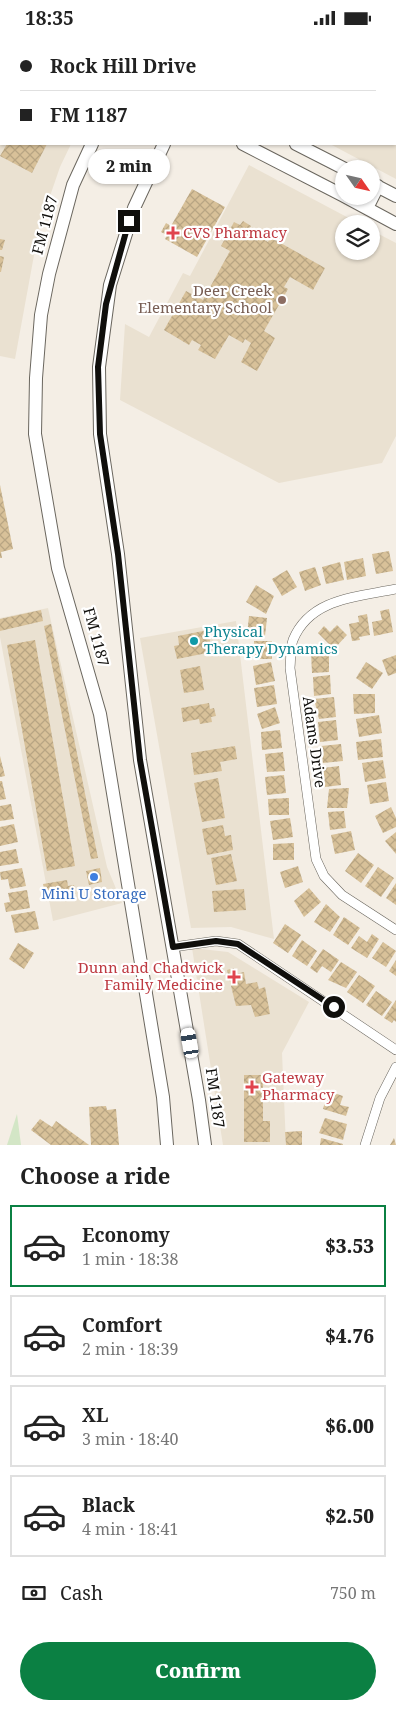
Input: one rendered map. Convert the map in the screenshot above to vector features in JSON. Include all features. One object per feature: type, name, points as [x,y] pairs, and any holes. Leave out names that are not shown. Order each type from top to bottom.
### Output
[{"type":"main road","points":[[73,185],[72,175],[87,145]]},
{"type":"main road","name":"FM 1187","points":[[92,145],[73,185],[49,274],[41,315],[36,378],[35,434],[58,568],[100,715],[162,1097],[167,1145]]},
{"type":"main road","points":[[106,304],[102,291],[114,240],[128,202],[156,145]]},
{"type":"main road","name":"FM 1187","points":[[163,145],[124,234],[106,304],[98,367],[100,434],[118,554],[140,760],[205,1145]]},
{"type":"main road","points":[[154,163],[162,160],[173,145]]},
{"type":"main road","points":[[245,145],[335,191]]},
{"type":"main road","points":[[300,145],[317,150],[335,162]]},
{"type":"main road","points":[[380,187],[396,196]]},
{"type":"main road","points":[[361,205],[396,224]]},
{"type":"street","name":"Adams Drive","points":[[396,589],[332,602],[311,615],[301,626],[292,642],[290,668],[316,859],[324,877],[342,895],[396,930]]},
{"type":"street","points":[[173,947],[216,941],[238,944],[396,1049]]},
{"type":"street","points":[[364,1145],[380,1098],[396,1067]]},
{"type":"shaded area","points":[[0,145],[71,145],[60,167],[39,228],[15,359],[0,356]]},
{"type":"shaded area","points":[[332,145],[396,145],[396,179],[380,171],[380,160],[360,160]]},
{"type":"shaded area","name":"Deer Creek Elementary School","points":[[249,165],[343,215],[335,215],[335,260],[380,260],[380,235],[396,243],[396,436],[382,463],[279,483],[120,400],[125,324],[149,337],[183,273],[190,276]]},
{"type":"shaded area","points":[[48,608],[107,867],[122,903],[53,921],[0,637],[0,618]]},
{"type":"shaded area","points":[[236,621],[274,939],[231,927],[191,928],[140,638]]},
{"type":"shaded area","points":[[192,948],[228,952],[309,1002],[282,1053],[286,1145],[223,1145]]},
{"type":"green space","points":[[17,1114],[21,1145],[7,1145]]},
{"type":"building","points":[[6,145],[46,145],[32,173],[0,156]]},
{"type":"building","name":"CVS Pharmacy","points":[[192,189],[225,207],[197,257],[165,239],[167,235],[161,232],[166,223],[171,226]]},
{"type":"building","points":[[243,221],[251,226],[248,231],[268,242],[270,237],[325,268],[313,290],[290,277],[284,287],[288,289],[264,331],[275,338],[257,371],[241,362],[251,343],[245,339],[243,343],[229,335],[215,359],[198,350],[201,345],[192,340],[189,345],[164,330],[186,291],[203,300],[230,251],[221,246],[234,222],[240,225]]},
{"type":"building","points":[[0,239],[5,240],[2,250],[0,250]]},
{"type":"building","points":[[0,256],[4,257],[1,272],[0,272]]},
{"type":"building","points":[[0,485],[13,549],[1,552],[2,558],[0,558]]},
{"type":"building","points":[[389,551],[393,571],[376,574],[372,554]]},
{"type":"building","points":[[363,558],[366,576],[347,580],[344,562]]},
{"type":"building","points":[[340,562],[344,580],[326,584],[322,567]]},
{"type":"building","points":[[315,567],[321,585],[305,591],[299,572]]},
{"type":"building","points":[[287,570],[297,587],[282,596],[272,579]]},
{"type":"building","points":[[256,585],[274,596],[266,614],[246,602]]},
{"type":"building","points":[[389,609],[393,632],[374,636],[372,622],[382,620],[380,611]]},
{"type":"building","points":[[41,610],[43,621],[0,631],[0,619]]},
{"type":"building","points":[[367,614],[370,635],[359,637],[360,640],[352,641],[349,624],[359,622],[358,616]]},
{"type":"building","points":[[249,616],[267,618],[265,636],[247,635]]},
{"type":"building","points":[[51,624],[98,858],[91,859],[44,626]]},
{"type":"building","points":[[337,625],[347,635],[334,649],[318,633],[324,626],[330,632]]},
{"type":"building","name":"Physical Therapy Dynamics","points":[[208,630],[212,652],[177,659],[174,646],[179,645],[178,636]]},
{"type":"building","points":[[35,640],[75,866],[47,871],[7,645]]},
{"type":"building","points":[[254,641],[272,641],[272,659],[254,659]]},
{"type":"building","points":[[311,653],[329,653],[329,672],[312,673]]},
{"type":"building","points":[[396,655],[396,673],[388,676],[382,660]]},
{"type":"building","points":[[271,662],[275,681],[256,685],[253,666]]},
{"type":"building","points":[[366,662],[383,673],[372,689],[356,678]]},
{"type":"building","points":[[200,666],[204,690],[184,693],[180,670]]},
{"type":"building","points":[[330,675],[331,694],[314,696],[313,677]]},
{"type":"building","points":[[274,685],[277,704],[257,707],[254,688]]},
{"type":"building","points":[[353,694],[375,694],[375,713],[354,714]]},
{"type":"building","points":[[334,697],[336,717],[319,719],[314,699]]},
{"type":"building","points":[[209,703],[210,709],[214,708],[216,716],[211,717],[212,722],[200,724],[199,719],[183,722],[181,708]]},
{"type":"building","points":[[275,707],[280,723],[262,729],[257,714]]},
{"type":"building","points":[[379,715],[382,733],[359,737],[356,719]]},
{"type":"building","points":[[336,720],[338,740],[320,742],[318,722]]},
{"type":"building","points":[[280,730],[282,748],[262,750],[261,732]]},
{"type":"building","points":[[381,739],[383,757],[358,760],[356,742]]},
{"type":"building","points":[[341,744],[343,761],[323,763],[321,746]]},
{"type":"building","points":[[235,746],[237,759],[220,762],[222,771],[194,775],[191,753]]},
{"type":"building","points":[[283,752],[285,771],[267,772],[265,754]]},
{"type":"building","points":[[0,756],[5,776],[0,777]]},
{"type":"building","points":[[383,760],[386,778],[365,782],[362,763]]},
{"type":"building","points":[[339,766],[341,785],[325,787],[323,768]]},
{"type":"building","points":[[284,775],[286,793],[267,795],[265,777]]},
{"type":"building","points":[[218,778],[225,818],[202,822],[194,783]]},
{"type":"building","points":[[0,781],[2,781],[6,799],[0,800]]},
{"type":"building","points":[[386,782],[389,801],[370,804],[367,785]]},
{"type":"building","points":[[349,788],[347,808],[327,808],[329,789]]},
{"type":"building","points":[[289,798],[289,815],[269,815],[268,799]]},
{"type":"building","points":[[11,804],[14,819],[0,821],[0,806]]},
{"type":"building","points":[[391,807],[396,818],[396,827],[383,833],[375,816]]},
{"type":"building","points":[[344,811],[346,828],[330,830],[328,812]]},
{"type":"building","points":[[290,818],[293,837],[273,840],[270,821]]},
{"type":"building","points":[[14,824],[18,842],[0,846],[0,827]]},
{"type":"building","points":[[223,825],[225,836],[231,835],[233,850],[207,855],[202,829]]},
{"type":"building","points":[[351,831],[355,850],[335,854],[331,835]]},
{"type":"building","points":[[396,832],[396,854],[385,841]]},
{"type":"building","points":[[294,843],[294,860],[273,860],[273,844]]},
{"type":"building","points":[[16,849],[19,863],[0,866],[0,852]]},
{"type":"building","points":[[358,853],[374,865],[361,883],[345,871]]},
{"type":"building","points":[[231,854],[237,881],[216,885],[211,858]]},
{"type":"building","points":[[298,866],[303,882],[285,888],[280,872]]},
{"type":"building","points":[[378,867],[394,878],[381,897],[365,886]]},
{"type":"building","points":[[22,868],[26,886],[10,889],[8,879],[1,880],[0,872]]},
{"type":"building","name":"Mini U Storage","points":[[100,868],[102,882],[89,885],[86,871]]},
{"type":"building","points":[[67,880],[68,886],[74,885],[76,894],[46,900],[43,884]]},
{"type":"building","points":[[396,883],[396,905],[386,898]]},
{"type":"building","points":[[309,888],[321,902],[304,917],[294,901]]},
{"type":"building","points":[[244,889],[246,910],[214,912],[212,891]]},
{"type":"building","points":[[27,890],[30,908],[6,912],[4,903],[10,902],[8,893]]},
{"type":"building","points":[[326,904],[340,917],[330,932],[314,922]]},
{"type":"building","points":[[35,911],[39,929],[15,933],[11,915]]},
{"type":"building","points":[[344,917],[360,928],[348,945],[333,935]]},
{"type":"building","points":[[285,924],[301,935],[288,953],[273,943]]},
{"type":"building","points":[[372,934],[379,939],[367,958],[351,948],[359,936],[367,942]]},
{"type":"building","points":[[302,940],[317,951],[307,966],[292,956]]},
{"type":"building","points":[[383,942],[396,951],[386,967],[372,958]]},
{"type":"building","points":[[18,943],[34,953],[24,969],[9,959]]},
{"type":"building","points":[[323,949],[339,960],[331,972],[322,966],[317,973],[310,968]]},
{"type":"building","points":[[396,960],[396,976],[389,971]]},
{"type":"building","points":[[341,962],[357,972],[346,988],[328,980]]},
{"type":"building","points":[[234,968],[235,974],[244,972],[246,984],[257,982],[259,989],[265,987],[270,1014],[255,1017],[251,1005],[236,1006],[227,970]]},
{"type":"building","points":[[359,975],[375,986],[363,1003],[347,992]]},
{"type":"building","points":[[376,991],[392,1002],[382,1016],[366,1005]]},
{"type":"building","points":[[396,1000],[396,1022],[394,1020],[392,1023],[384,1018]]},
{"type":"building","points":[[244,1075],[263,1075],[263,1121],[270,1121],[270,1142],[244,1142]]},
{"type":"building","points":[[328,1091],[343,1096],[340,1105],[349,1107],[346,1116],[323,1109]]},
{"type":"building","points":[[106,1106],[107,1110],[116,1109],[119,1145],[91,1145],[89,1107]]},
{"type":"building","points":[[325,1118],[347,1124],[343,1140],[319,1133]]},
{"type":"building","points":[[40,1119],[52,1127],[56,1121],[89,1145],[51,1145],[31,1130]]},
{"type":"building","points":[[302,1131],[302,1145],[286,1145],[285,1132]]},
{"type":"building","points":[[321,1138],[343,1144],[343,1145],[320,1145]]},
{"type":"building","points":[[394,1138],[396,1145],[390,1145]]},
{"type":"place","name":"CVS Pharmacy","points":[[173,233]]},
{"type":"place","name":"Deer Creek Elementary School","points":[[282,300]]},
{"type":"place","name":"Physical Therapy Dynamics","points":[[194,641]]},
{"type":"place","name":"Mini U Storage","points":[[94,877]]},
{"type":"place","name":"Dunn and Chadwick Family Medicine","points":[[234,977]]},
{"type":"place","name":"Gateway Pharmacy","points":[[252,1087]]},
{"type":"route","points":[[129,221],[110,285],[104,316],[103,339],[98,367],[100,434],[118,554],[140,760],[173,947],[216,941],[238,944],[334,1007]]}]
